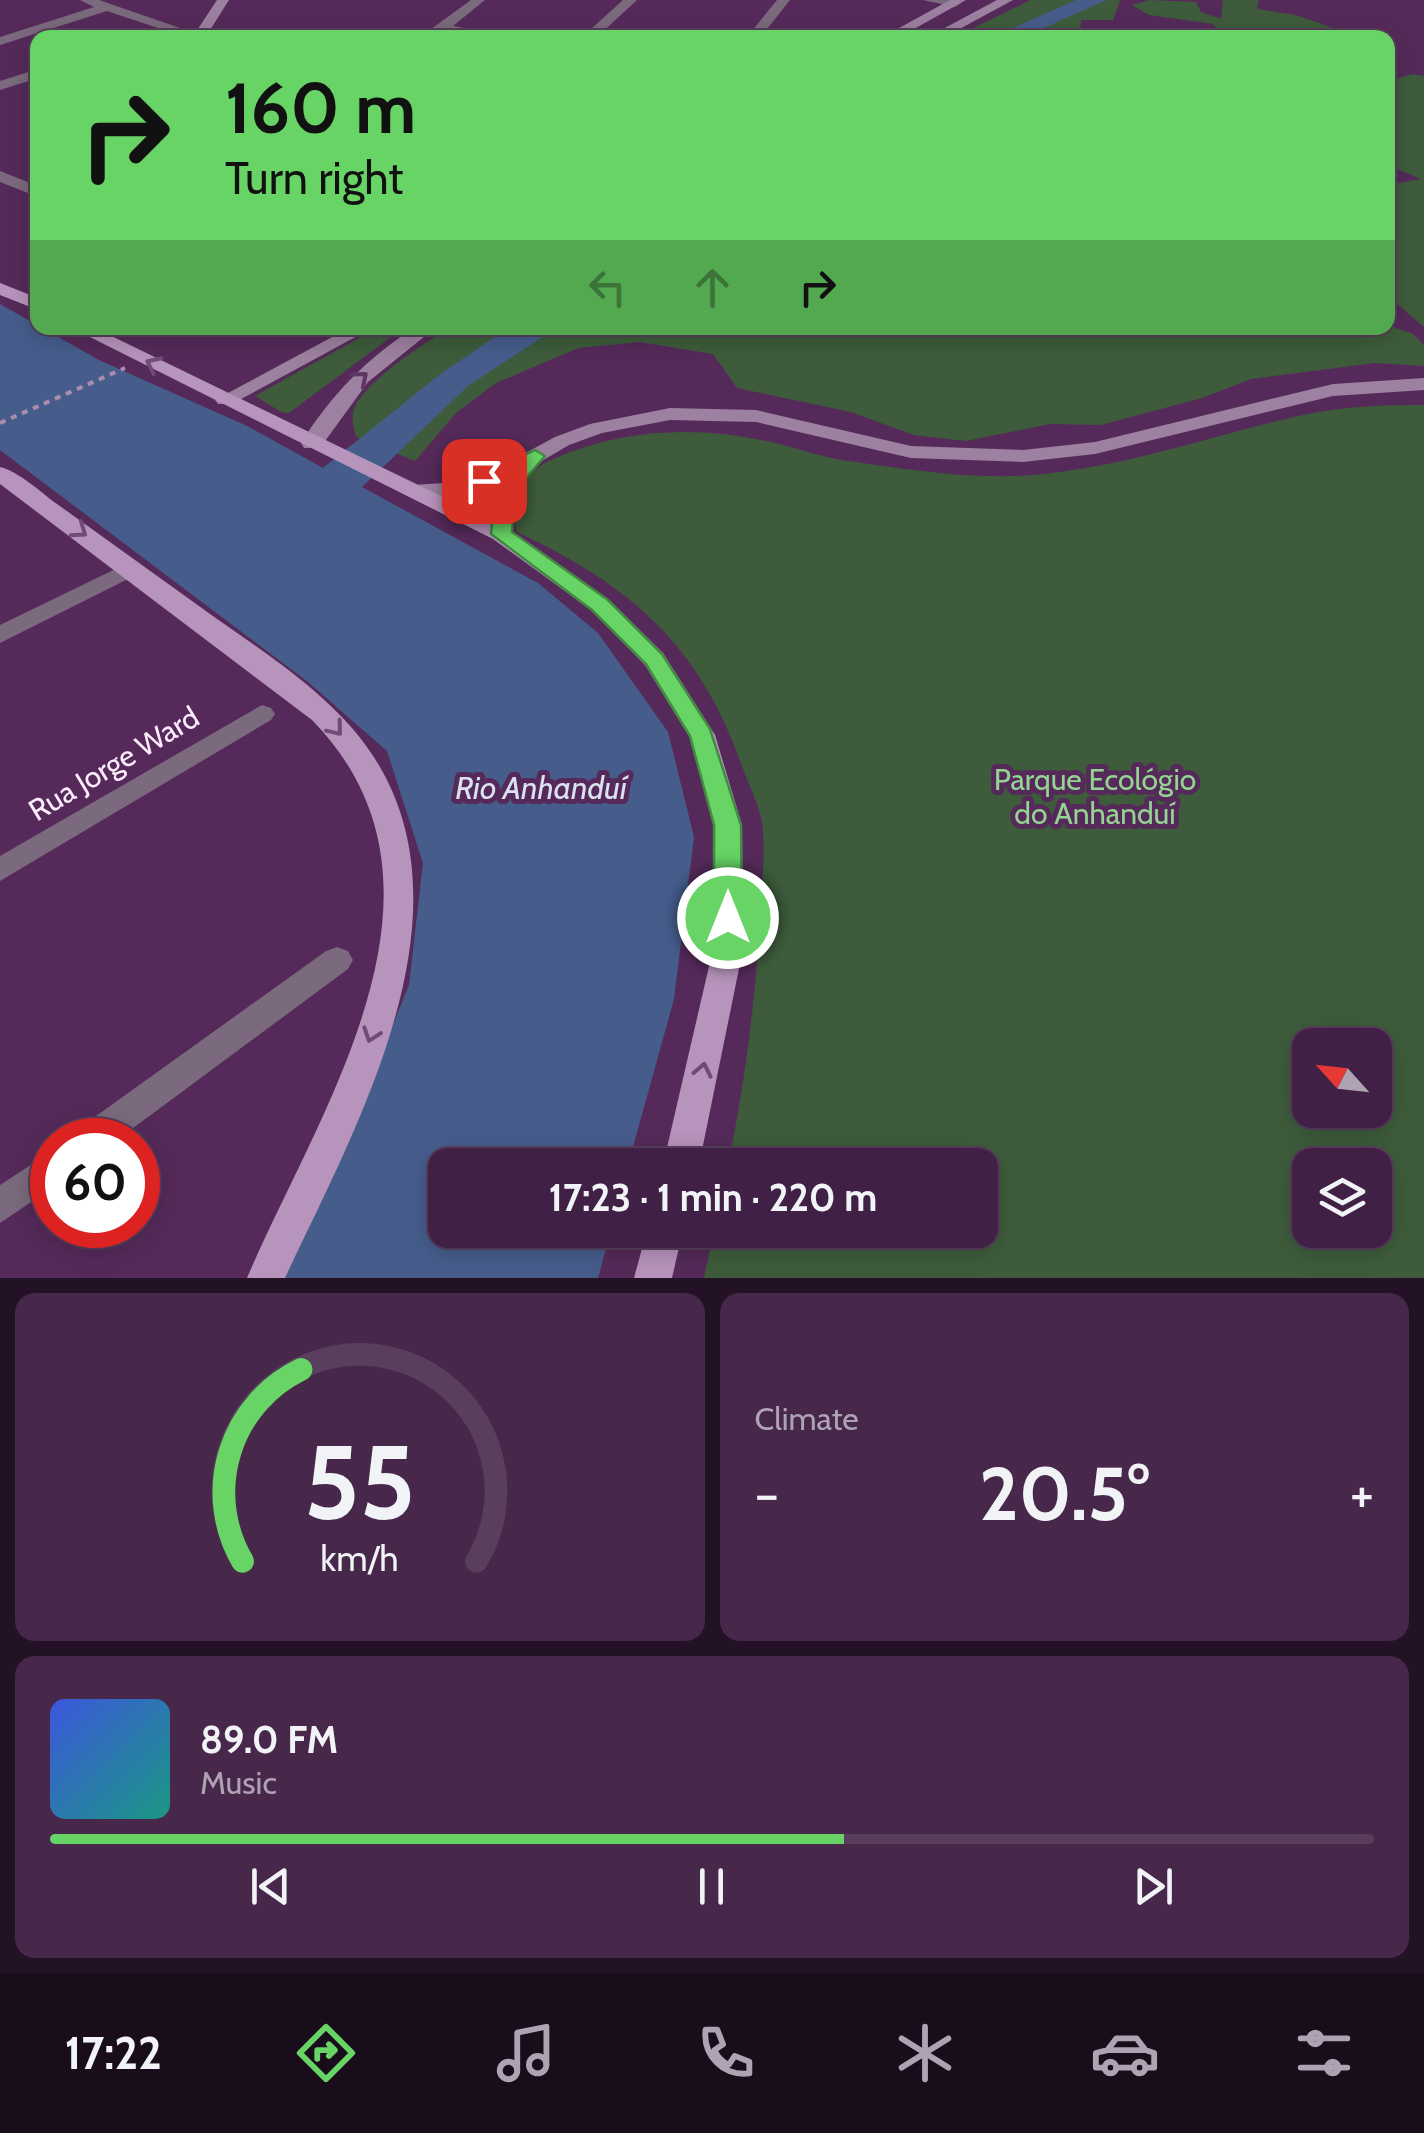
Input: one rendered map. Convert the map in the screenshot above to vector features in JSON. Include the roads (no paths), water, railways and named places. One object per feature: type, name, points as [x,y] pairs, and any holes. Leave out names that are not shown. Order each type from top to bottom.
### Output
[{"type":"main road","points":[[0,288],[30,302]]},
{"type":"main road","points":[[95,335],[501,534],[600,605],[654,659],[702,735],[728,825],[728,949],[684,1148]]},
{"type":"main road","points":[[0,474],[322,712],[364,764],[382,799],[398,871],[395,943],[382,1002],[351,1097],[266,1278]]},
{"type":"main road","points":[[653,1278],[660,1248]]},
{"type":"street","points":[[86,0],[179,30]]},
{"type":"street","points":[[148,0],[152,21]]},
{"type":"street","points":[[204,30],[222,0]]},
{"type":"street","points":[[439,30],[478,0]]},
{"type":"street","points":[[596,30],[631,0]]},
{"type":"street","points":[[759,30],[784,0]]},
{"type":"street","points":[[929,0],[958,2]]},
{"type":"street","points":[[948,30],[1007,0]]},
{"type":"street","points":[[904,30],[958,2]]},
{"type":"street","points":[[5,37],[106,7]]},
{"type":"street","points":[[442,28],[457,30]]},
{"type":"street","points":[[5,37],[30,42]]},
{"type":"street","points":[[0,86],[30,76]]},
{"type":"street","points":[[0,176],[30,189]]},
{"type":"street","points":[[226,400],[349,335]]},
{"type":"street","points":[[312,443],[335,403],[352,384],[417,335]]},
{"type":"street","points":[[402,486],[464,488],[504,474],[580,435],[635,419],[715,413],[756,416],[911,452],[1023,456],[1095,448],[1333,390],[1424,384]]},
{"type":"street","points":[[501,534],[505,490],[535,456]]},
{"type":"street","points":[[0,635],[132,568]]},
{"type":"street","name":"Rua Jorge Ward","points":[[0,870],[262,714]]},
{"type":"street","points":[[120,1118],[336,960]]},
{"type":"street","points":[[0,1206],[30,1184]]},
{"type":"water","points":[[1076,0],[1106,0],[1040,30],[1008,30]]},
{"type":"water","name":"Rio Anhanduí","points":[[0,304],[30,321],[30,335],[55,335],[99,360],[247,426],[323,468],[439,375],[498,335],[545,335],[468,386],[362,487],[538,583],[598,633],[668,732],[694,837],[674,999],[633,1148],[428,1148],[428,1248],[606,1248],[598,1278],[283,1278],[329,1182],[409,985],[423,863],[387,751],[308,682],[0,450]]},
{"type":"park label","name":"Parque Ecológio do Anhanduí","points":[[1095,797]]}]
